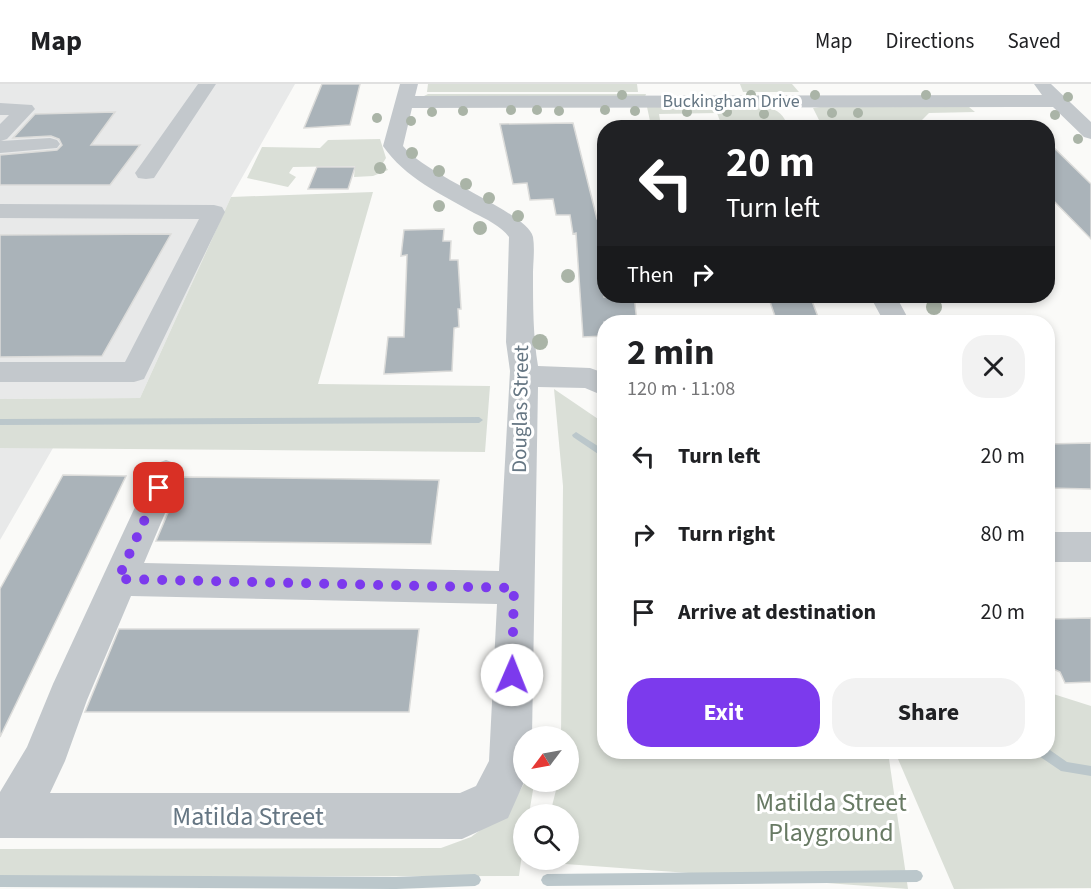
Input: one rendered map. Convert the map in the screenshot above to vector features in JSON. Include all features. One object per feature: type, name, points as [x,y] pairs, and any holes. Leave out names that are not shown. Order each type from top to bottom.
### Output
[{"type":"street","points":[[146,173],[207,84]]},
{"type":"street","points":[[1041,84],[1091,134]]},
{"type":"street","name":"Buckingham Drive","points":[[407,93],[790,109],[1058,101]]},
{"type":"street","name":"Douglas Street","points":[[407,93],[393,146],[396,153],[411,166],[513,226],[521,236],[520,342],[523,376],[514,588],[510,763],[492,802]]},
{"type":"street","points":[[0,109],[25,109],[0,135]]},
{"type":"street","points":[[0,147],[50,144]]},
{"type":"street","points":[[0,212],[214,212],[134,372],[0,372]]},
{"type":"street","points":[[523,376],[590,378],[597,382]]},
{"type":"street","points":[[7,815],[43,761],[67,698],[166,472]]},
{"type":"street","points":[[1055,547],[1091,547]]},
{"type":"street","points":[[118,579],[514,588]]},
{"type":"street","name":"Matilda Street","points":[[7,815],[462,816],[492,802]]},
{"type":"shaded area","points":[[0,84],[295,84],[231,197],[140,398],[0,399]]},
{"type":"shaded area","points":[[0,448],[53,448],[0,540]]},
{"type":"green space","points":[[428,84],[637,84],[638,92],[427,92]]},
{"type":"green space","points":[[740,84],[792,84],[799,92],[743,92]]},
{"type":"green space","points":[[428,94],[646,94],[645,97],[424,96]]},
{"type":"green space","points":[[647,107],[766,107],[780,114],[785,120],[720,120],[717,113],[659,114],[660,120],[650,120]]},
{"type":"green space","points":[[969,107],[975,112],[929,113],[922,120],[819,120],[813,108]]},
{"type":"green space","points":[[380,139],[386,158],[383,163],[388,170],[373,176],[354,177],[355,166],[293,167],[289,173],[296,177],[288,187],[247,178],[262,147],[320,148],[328,140]]},
{"type":"green space","points":[[373,192],[318,384],[490,386],[485,452],[0,448],[0,399],[140,398],[231,197]]},
{"type":"green space","name":"Matilda Street Playground","points":[[554,389],[597,418],[597,759],[889,759],[908,889],[579,865],[579,804],[552,804],[556,792],[579,792],[579,726],[561,726],[563,486]]},
{"type":"green space","points":[[1055,695],[1091,706],[1091,888],[954,889],[898,759],[1055,759]]},
{"type":"green space","points":[[519,792],[533,792],[531,804],[513,804],[513,870],[520,870],[519,876],[0,877],[0,849],[441,848],[471,837],[509,809]]},
{"type":"building","points":[[322,84],[360,84],[350,125],[304,128]]},
{"type":"building","points":[[115,112],[91,145],[140,145],[110,185],[0,185],[0,155],[57,150],[62,145],[59,139],[51,136],[13,138],[35,114]]},
{"type":"building","points":[[573,123],[597,219],[597,303],[635,303],[636,315],[597,315],[597,336],[583,337],[576,233],[573,234],[570,215],[556,215],[553,199],[530,200],[527,183],[513,184],[500,124]]},
{"type":"building","points":[[1055,149],[1091,184],[1091,239],[1055,202]]},
{"type":"building","points":[[317,167],[355,167],[348,189],[308,189]]},
{"type":"building","points":[[444,229],[443,241],[451,241],[450,260],[458,260],[461,309],[458,309],[459,327],[454,328],[452,371],[384,374],[388,337],[404,337],[407,255],[401,256],[404,230]]},
{"type":"building","points":[[171,234],[102,356],[0,357],[0,235]]},
{"type":"building","points":[[770,303],[813,303],[817,315],[775,315]]},
{"type":"building","points":[[1091,443],[1091,489],[1055,488],[1055,444]]},
{"type":"building","points":[[63,475],[126,476],[0,737],[0,589]]},
{"type":"building","points":[[183,477],[439,480],[431,544],[156,541]]},
{"type":"building","points":[[1091,618],[1091,682],[1065,683],[1060,672],[1055,670],[1055,619]]},
{"type":"building","points":[[119,629],[419,629],[409,712],[85,712]]},
{"type":"waterway","points":[[0,422],[479,420]]},
{"type":"waterway","points":[[576,435],[597,449]]},
{"type":"waterway","points":[[1053,759],[1065,767],[1091,771]]},
{"type":"waterway","points":[[547,880],[917,876]]},
{"type":"waterway","points":[[0,881],[396,883],[475,880]]},
{"type":"route","points":[[159,488],[118,579],[514,588],[512,675]]}]
